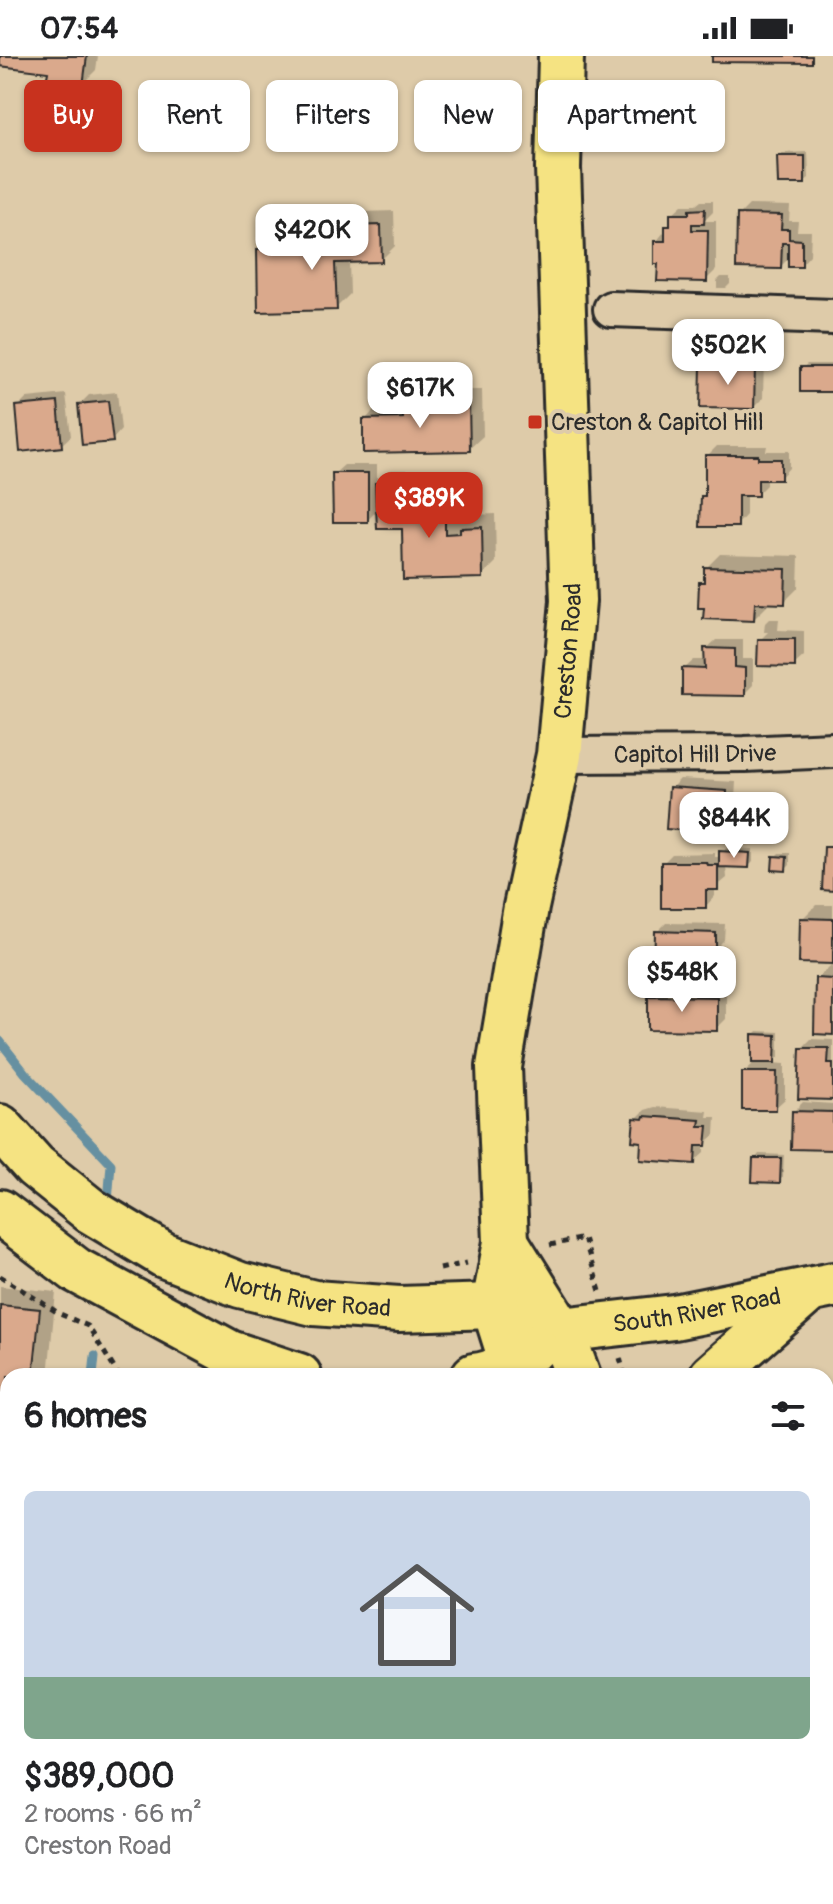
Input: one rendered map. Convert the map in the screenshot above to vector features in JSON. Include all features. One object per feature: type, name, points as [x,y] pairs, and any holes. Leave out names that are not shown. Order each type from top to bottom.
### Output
[{"type":"main road","name":"Creston Road","points":[[500,1368],[494,1306],[506,1242],[499,1067],[526,907],[559,755],[573,601],[558,168],[561,56]]},
{"type":"main road","name":"North River Road","points":[[0,1127],[35,1166],[91,1211],[164,1255],[240,1285],[314,1303],[399,1309],[494,1306],[561,1330]]},
{"type":"main road","points":[[0,1212],[76,1270],[230,1353],[272,1368]]},
{"type":"main road","name":"Creston Road","points":[[506,1242],[561,1330],[575,1368]]},
{"type":"main road","points":[[722,1368],[820,1288]]},
{"type":"main road","name":"South River Road","points":[[561,1330],[674,1317],[820,1288]]},
{"type":"main road","points":[[506,1368],[561,1330]]},
{"type":"street","points":[[611,309],[833,317]]},
{"type":"street","name":"Capitol Hill Drive","points":[[559,755],[833,750]]},
{"type":"street","points":[[745,754],[833,771]]},
{"type":"path","points":[[0,1276],[60,1314],[88,1326],[114,1368]]},
{"type":"building","points":[[0,56],[87,56],[84,80],[46,80],[48,72],[0,66]]},
{"type":"building","points":[[712,56],[812,56],[812,63],[712,62]]},
{"type":"building","points":[[777,156],[805,156],[805,184],[778,184]]},
{"type":"building","points":[[705,209],[704,224],[692,224],[692,230],[708,230],[707,282],[657,281],[654,241],[665,241],[665,226],[670,226],[670,214],[689,214],[689,210]]},
{"type":"building","points":[[737,214],[782,215],[781,229],[789,229],[789,239],[802,240],[802,267],[788,267],[788,243],[782,243],[781,269],[736,268]]},
{"type":"building","points":[[381,225],[382,262],[335,263],[337,310],[258,312],[257,249],[347,246],[346,226]]},
{"type":"building","points":[[745,352],[758,352],[758,365],[744,365]]},
{"type":"building","points":[[701,365],[755,366],[754,409],[700,408]]},
{"type":"building","points":[[800,367],[833,367],[833,392],[800,392]]},
{"type":"building","points":[[108,401],[113,442],[82,445],[78,404]]},
{"type":"building","points":[[58,402],[62,447],[20,452],[16,406]]},
{"type":"building","points":[[403,403],[469,403],[470,451],[363,453],[363,419],[403,418]]},
{"type":"building","points":[[705,455],[758,455],[758,459],[781,459],[781,480],[758,480],[758,496],[738,496],[738,527],[700,527],[701,496],[705,496]]},
{"type":"building","points":[[332,473],[368,473],[368,522],[333,522]]},
{"type":"building","points":[[375,483],[404,483],[405,513],[445,512],[445,534],[460,533],[460,528],[482,527],[483,578],[403,580],[402,529],[377,529]]},
{"type":"building","points":[[704,567],[786,569],[785,604],[755,603],[754,621],[703,619],[704,608],[698,608],[699,582],[704,582]]},
{"type":"building","points":[[758,639],[795,639],[795,667],[757,666]]},
{"type":"building","points":[[704,648],[735,649],[735,667],[745,668],[745,696],[682,695],[682,668],[705,669]]},
{"type":"building","points":[[669,787],[727,791],[725,828],[702,826],[701,832],[666,829]]},
{"type":"building","points":[[824,847],[833,847],[833,891],[822,890]]},
{"type":"building","points":[[719,851],[750,853],[749,868],[719,867]]},
{"type":"building","points":[[773,856],[787,857],[786,871],[772,870]]},
{"type":"building","points":[[661,862],[718,865],[718,890],[706,890],[706,908],[661,908]]},
{"type":"building","points":[[800,918],[833,919],[833,964],[799,963]]},
{"type":"building","points":[[655,931],[716,933],[716,951],[697,950],[696,975],[654,974]]},
{"type":"building","points":[[815,978],[833,979],[833,1035],[814,1034]]},
{"type":"building","points":[[648,996],[717,997],[717,1031],[648,1030]]},
{"type":"building","points":[[752,1034],[776,1035],[775,1063],[752,1063]]},
{"type":"building","points":[[800,1048],[829,1048],[828,1063],[833,1063],[833,1100],[798,1099]]},
{"type":"building","points":[[742,1072],[777,1072],[776,1110],[742,1110]]},
{"type":"building","points":[[792,1111],[833,1112],[833,1150],[791,1149]]},
{"type":"building","points":[[644,1116],[700,1120],[699,1126],[708,1126],[706,1146],[696,1146],[695,1164],[640,1160],[641,1142],[632,1141],[634,1118],[643,1119]]},
{"type":"building","points":[[753,1158],[781,1158],[780,1183],[752,1182]]},
{"type":"building","points":[[0,1305],[40,1309],[34,1368],[0,1368]]},
{"type":"waterway","points":[[0,1041],[25,1073],[111,1164],[108,1202]]},
{"type":"waterway","points":[[94,1368],[95,1356]]},
{"type":"place","name":"Creston & Capitol Hill","points":[[535,422]]}]
